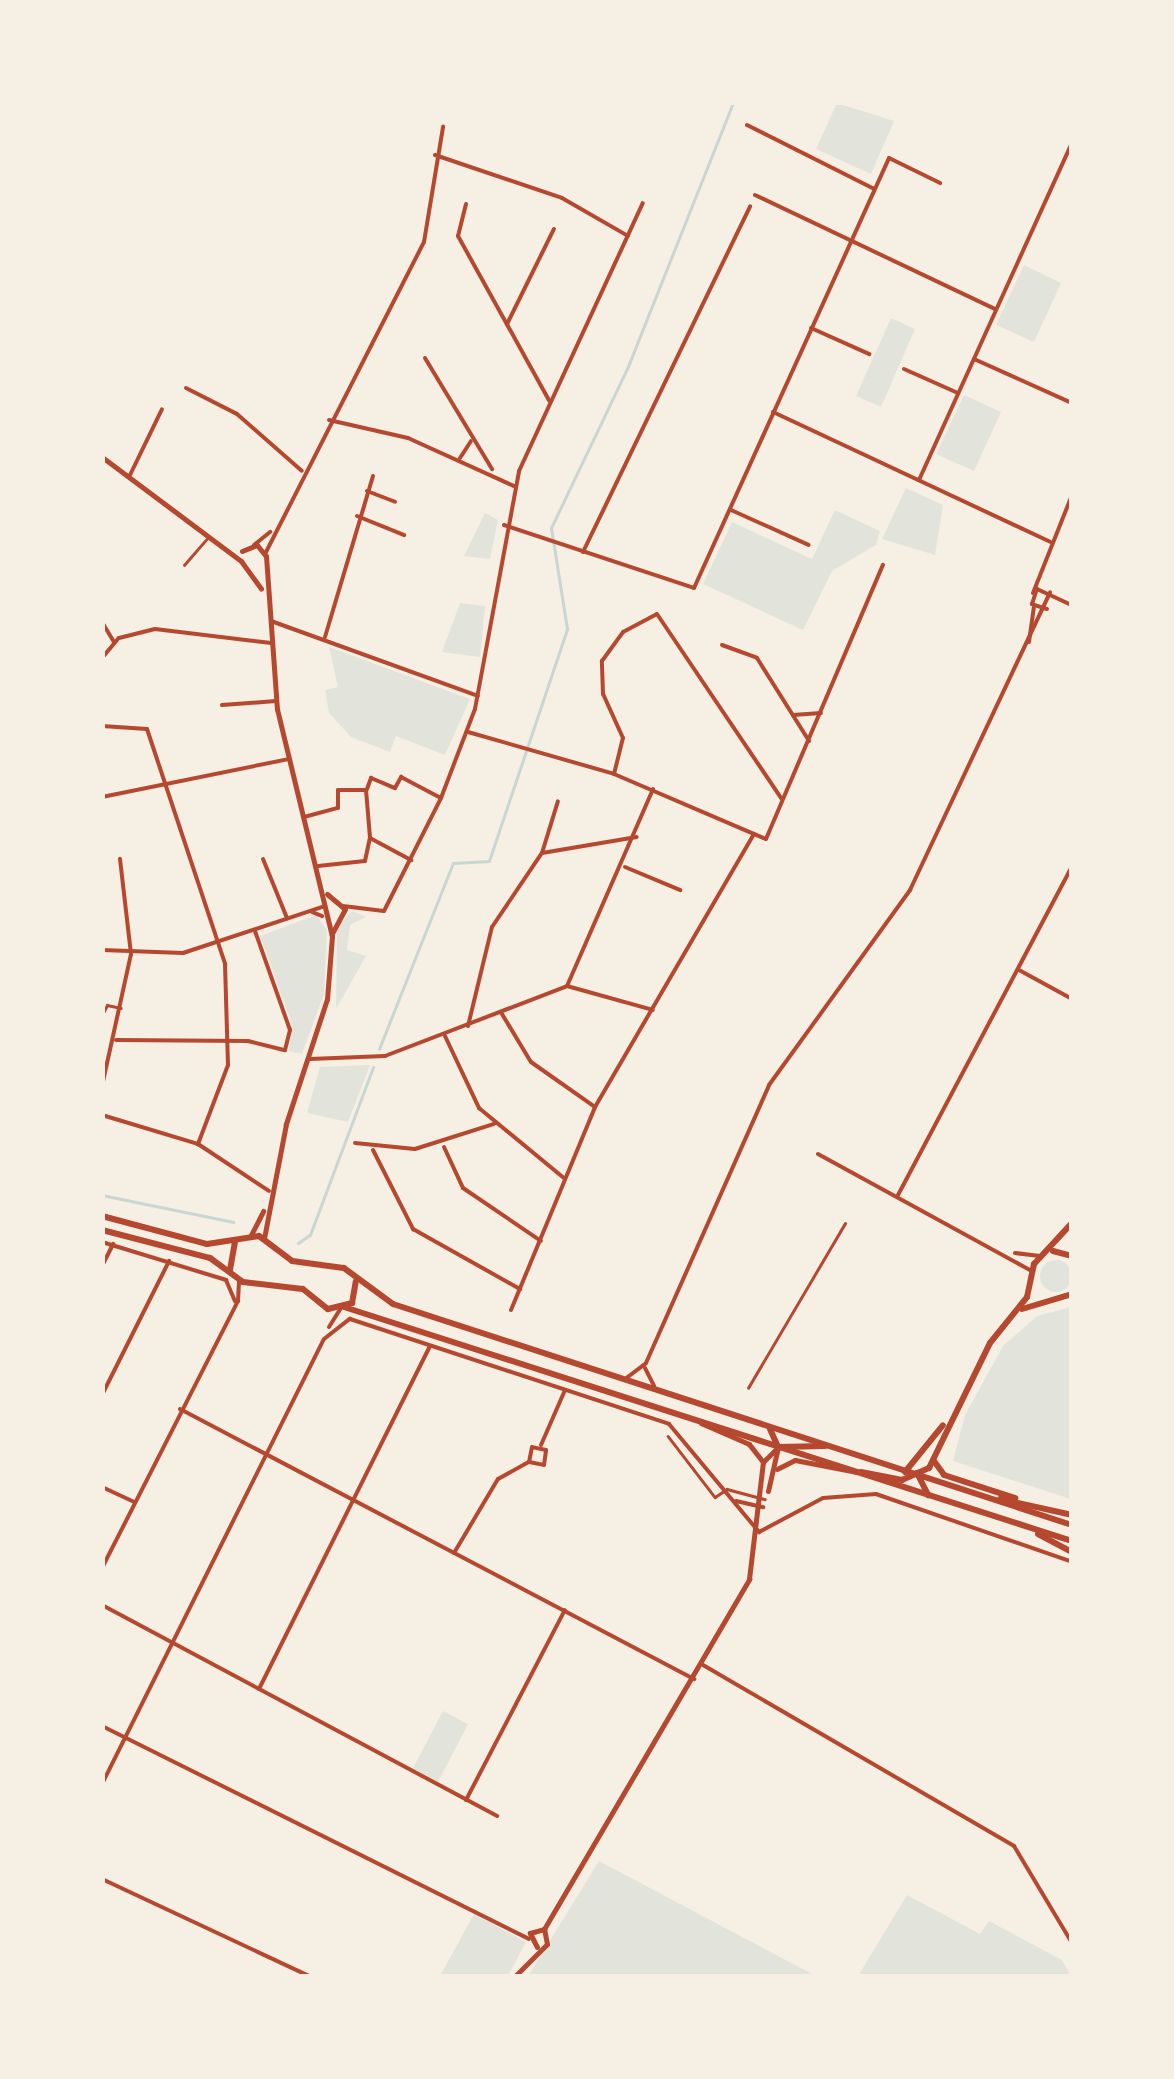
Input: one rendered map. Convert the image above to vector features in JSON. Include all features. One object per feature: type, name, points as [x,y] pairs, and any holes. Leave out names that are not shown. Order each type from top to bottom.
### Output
[{"type":"main road","points":[[102,1216],[204,1243],[235,1241],[250,1235],[264,1238],[286,1258],[339,1267],[382,1300],[1072,1525]]},
{"type":"main road","points":[[905,1472],[918,1462],[1021,1309],[1033,1284],[1032,1271],[1041,1256],[1052,1251],[1072,1223]]},
{"type":"main road","points":[[102,1230],[210,1258],[236,1278],[303,1290],[343,1308],[1072,1542]]},
{"type":"main road","points":[[235,1241],[227,1259],[236,1278]]},
{"type":"main road","points":[[1052,1251],[1072,1256]]},
{"type":"main road","points":[[343,1308],[356,1281]]},
{"type":"main road","points":[[1033,1284],[1048,1298]]},
{"type":"main road","points":[[1021,1309],[1048,1298],[1071,1295]]},
{"type":"main road","points":[[857,1472],[917,1476],[934,1461],[947,1421]]},
{"type":"main road","points":[[770,1429],[778,1447]]},
{"type":"main road","points":[[778,1447],[825,1446]]},
{"type":"main road","points":[[934,1461],[944,1476],[1072,1515]]},
{"type":"main road","points":[[918,1462],[917,1476],[928,1495]]},
{"type":"main road","points":[[993,1500],[1015,1498]]},
{"type":"main road","points":[[1024,1526],[1072,1552]]},
{"type":"street","points":[[747,125],[874,189]]},
{"type":"street","points":[[250,1235],[270,1191],[327,1000],[332,936],[332,923],[323,909],[325,892],[276,701],[262,568],[274,529],[302,472],[424,242],[435,154],[443,127]]},
{"type":"street","points":[[919,480],[1072,142]]},
{"type":"street","points":[[435,154],[555,195],[630,237]]},
{"type":"street","points":[[504,526],[691,589],[889,158],[940,183]]},
{"type":"street","points":[[756,195],[996,310]]},
{"type":"street","points":[[332,923],[344,909],[353,906],[384,911],[441,798],[478,696],[504,526],[514,486],[644,203]]},
{"type":"street","points":[[466,204],[458,236],[550,402]]},
{"type":"street","points":[[583,552],[750,206]]},
{"type":"street","points":[[506,325],[554,229]]},
{"type":"street","points":[[811,328],[868,354]]},
{"type":"street","points":[[425,358],[494,472]]},
{"type":"street","points":[[974,359],[1072,403]]},
{"type":"street","points":[[904,368],[958,393]]},
{"type":"street","points":[[186,388],[241,417],[302,472]]},
{"type":"street","points":[[130,475],[162,409]]},
{"type":"street","points":[[773,412],[1050,542]]},
{"type":"street","points":[[329,420],[460,458],[494,472],[514,486]]},
{"type":"street","points":[[460,458],[472,440]]},
{"type":"street","points":[[102,457],[240,561],[264,597]]},
{"type":"street","points":[[325,636],[357,515],[373,476]]},
{"type":"street","points":[[367,490],[395,502]]},
{"type":"street","points":[[1029,644],[1033,593],[1050,542],[1072,495]]},
{"type":"street","points":[[729,509],[808,544]]},
{"type":"street","points":[[357,515],[404,535]]},
{"type":"street","points":[[240,561],[242,552],[274,529]]},
{"type":"street","points":[[210,539],[242,552]]},
{"type":"street","points":[[254,545],[265,554]]},
{"type":"street","points":[[467,732],[614,774],[766,839],[883,565]]},
{"type":"street","points":[[624,1380],[646,1363],[766,1091],[908,895],[1050,606],[1042,567]]},
{"type":"street","points":[[246,569],[262,568]]},
{"type":"street","points":[[1033,593],[1048,591],[1072,606]]},
{"type":"street","points":[[1034,607],[1072,606]]},
{"type":"street","points":[[614,774],[624,738],[604,694],[602,661],[623,632],[662,615],[726,726],[782,798]]},
{"type":"street","points":[[268,621],[325,636],[478,696]]},
{"type":"street","points":[[102,622],[114,642]]},
{"type":"street","points":[[102,658],[114,642],[155,629],[271,643]]},
{"type":"street","points":[[722,645],[757,658],[809,741]]},
{"type":"street","points":[[222,706],[276,701]]},
{"type":"street","points":[[793,715],[821,713]]},
{"type":"street","points":[[102,726],[145,726],[168,784],[219,944],[231,1040],[221,1098],[198,1144]]},
{"type":"street","points":[[102,797],[288,758]]},
{"type":"street","points":[[318,866],[365,860],[370,838],[366,790],[371,778],[395,788],[401,777],[441,798]]},
{"type":"street","points":[[567,986],[577,947],[626,866],[653,789]]},
{"type":"street","points":[[304,817],[338,808],[338,790],[366,790]]},
{"type":"street","points":[[468,1026],[471,983],[492,927],[542,853],[558,801]]},
{"type":"street","points":[[511,1310],[595,1108],[754,834]]},
{"type":"street","points":[[542,853],[636,837]]},
{"type":"street","points":[[370,838],[411,860]]},
{"type":"street","points":[[263,858],[287,918]]},
{"type":"street","points":[[102,1086],[116,1040],[130,954],[120,859]]},
{"type":"street","points":[[626,866],[680,890]]},
{"type":"street","points":[[898,1195],[1072,866]]},
{"type":"street","points":[[325,892],[344,909]]},
{"type":"street","points":[[102,950],[130,954],[219,944],[323,909],[334,900]]},
{"type":"street","points":[[116,1040],[231,1040],[282,1052],[290,1037],[255,931]]},
{"type":"street","points":[[1017,969],[1072,999]]},
{"type":"street","points":[[307,1058],[363,1060],[444,1036],[567,986],[653,1010]]},
{"type":"street","points":[[502,1013],[531,1062],[595,1108]]},
{"type":"street","points":[[444,1036],[494,1124],[565,1178]]},
{"type":"street","points":[[102,1116],[198,1144],[270,1191]]},
{"type":"street","points":[[355,1144],[374,1150],[443,1144],[494,1124]]},
{"type":"street","points":[[443,1144],[461,1186],[541,1241]]},
{"type":"street","points":[[374,1150],[413,1229],[520,1289]]},
{"type":"street","points":[[818,1154],[1010,1253],[1032,1271]]},
{"type":"street","points":[[264,1238],[266,1203]]},
{"type":"street","points":[[102,1242],[228,1282],[232,1310]]},
{"type":"street","points":[[102,1266],[113,1244]]},
{"type":"street","points":[[1010,1253],[1041,1256]]},
{"type":"street","points":[[102,1396],[169,1261]]},
{"type":"street","points":[[102,1568],[232,1310],[236,1278]]},
{"type":"street","points":[[102,1784],[264,1453],[343,1308]]},
{"type":"street","points":[[324,1339],[346,1318],[669,1424],[701,1456],[759,1532]]},
{"type":"street","points":[[259,1689],[430,1346]]},
{"type":"street","points":[[646,1363],[665,1393]]},
{"type":"street","points":[[454,1552],[492,1486],[529,1462],[541,1446],[565,1390]]},
{"type":"street","points":[[180,1409],[694,1678]]},
{"type":"street","points":[[698,1420],[749,1444],[763,1462],[765,1498]]},
{"type":"street","points":[[529,1462],[546,1463],[541,1446]]},
{"type":"street","points":[[763,1462],[778,1447]]},
{"type":"street","points":[[515,1976],[743,1597],[765,1498],[778,1469],[778,1447]]},
{"type":"street","points":[[778,1469],[795,1460],[857,1472]]},
{"type":"street","points":[[102,1487],[134,1502]]},
{"type":"street","points":[[759,1532],[823,1498],[876,1494],[1072,1562]]},
{"type":"street","points":[[732,1499],[763,1507]]},
{"type":"street","points":[[102,1605],[497,1816]]},
{"type":"street","points":[[466,1800],[565,1610]]},
{"type":"street","points":[[703,1665],[1024,1854],[1072,1942]]},
{"type":"street","points":[[102,1726],[532,1943],[549,1940],[544,1929]]},
{"type":"street","points":[[102,1878],[309,1976]]},
{"type":"lane","points":[[184,565],[210,539]]},
{"type":"lane","points":[[102,1016],[107,1005],[121,1008]]},
{"type":"lane","points":[[748,1388],[844,1223]]},
{"type":"lane","points":[[668,1436],[714,1497],[725,1489],[765,1498]]},
{"type":"lane","points":[[690,1465],[701,1456]]},
{"type":"shaded area","points":[[837,103],[894,121],[871,174],[816,149]]},
{"type":"shaded area","points":[[1024,265],[1061,283],[1034,342],[996,325]]},
{"type":"shaded area","points":[[891,318],[915,329],[881,407],[856,396]]},
{"type":"shaded area","points":[[964,395],[1001,412],[974,471],[936,454]]},
{"type":"shaded area","points":[[906,488],[943,505],[935,555],[882,539]]},
{"type":"shaded area","points":[[835,510],[880,531],[876,545],[832,571],[803,630],[703,584],[732,522],[812,559]]},
{"type":"shaded area","points":[[485,513],[498,520],[490,559],[464,556]]},
{"type":"shaded area","points":[[460,603],[485,606],[480,657],[442,652]]},
{"type":"shaded area","points":[[329,647],[470,699],[445,755],[396,736],[390,752],[351,737],[329,713],[325,690],[338,687]]},
{"type":"shaded area","points":[[352,911],[366,917],[350,925],[347,950],[366,956],[336,1009],[337,927]]},
{"type":"shaded area","points":[[316,915],[327,930],[324,994],[302,1054],[289,1051],[292,1024],[260,936]]},
{"type":"shaded area","points":[[370,1065],[348,1122],[307,1113],[320,1067]]},
{"type":"shaded area","points":[[1056,1260],[1068,1264],[1072,1276],[1068,1288],[1056,1292],[1044,1288],[1040,1276],[1044,1264]]},
{"type":"shaded area","points":[[1071,1307],[1071,1499],[953,1461],[965,1415],[1003,1346],[1037,1316]]},
{"type":"shaded area","points":[[443,1711],[468,1724],[438,1782],[413,1768]]},
{"type":"shaded area","points":[[599,1861],[816,1976],[528,1976]]},
{"type":"shaded area","points":[[907,1895],[980,1934],[989,1921],[1062,1960],[1071,1976],[858,1976]]},
{"type":"shaded area","points":[[474,1914],[526,1942],[508,1976],[440,1976]]},
{"type":"waterway","points":[[379,1049],[453,863],[489,861],[567,629],[551,528],[627,369],[733,102]]},
{"type":"waterway","points":[[298,1243],[310,1235],[373,1067]]},
{"type":"waterway","points":[[102,1195],[233,1222]]}]
